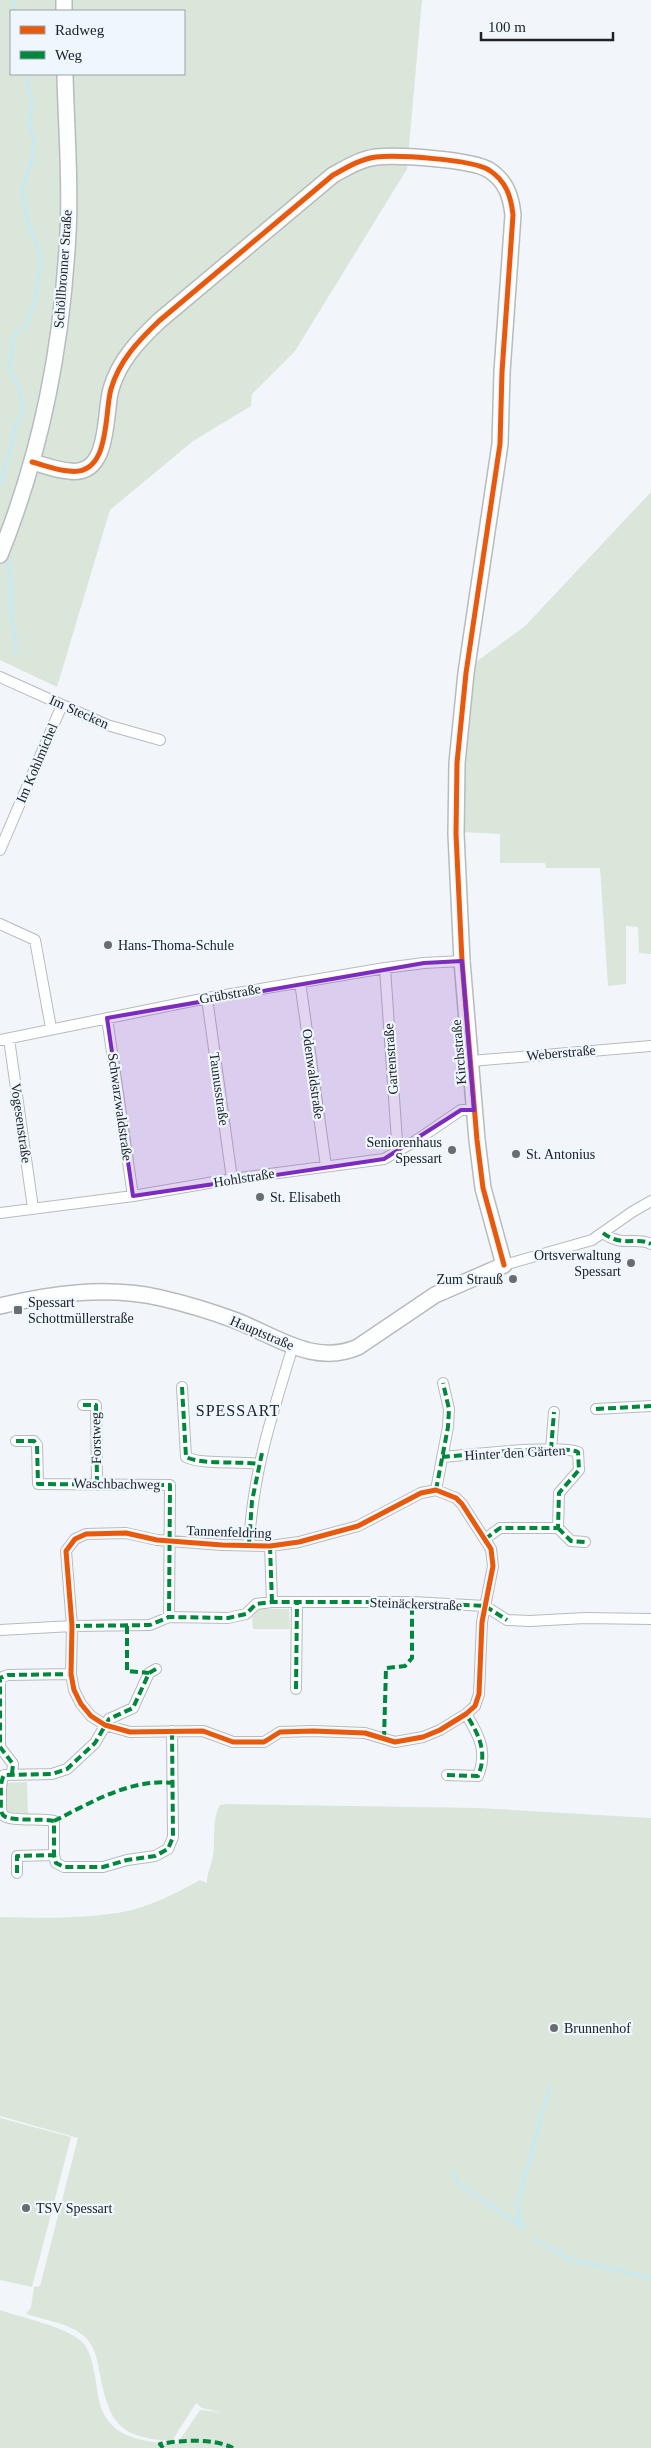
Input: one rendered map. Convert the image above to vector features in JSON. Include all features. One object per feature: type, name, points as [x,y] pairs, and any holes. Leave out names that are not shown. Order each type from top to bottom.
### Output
[{"type":"street","name":"Schöllbronner Straße","points":[[0,555],[32,462],[54,372],[68,232],[65,75]]},
{"type":"street","name":"Kirchstraße","points":[[32,462],[71,472],[86,469],[101,451],[105,436],[110,390],[120,367],[134,346],[159,321],[334,175],[353,164],[375,157],[467,163],[479,166],[498,178],[511,198],[513,215],[502,372],[500,444],[466,673],[457,763],[456,834],[462,961],[474,1110],[483,1188],[504,1265]]},
{"type":"street","name":"Im Stecken","points":[[0,677],[106,725],[160,740]]},
{"type":"street","name":"Im Kohlmichel","points":[[0,850],[62,705]]},
{"type":"street","points":[[0,924],[35,940],[51,1028]]},
{"type":"street","name":"Grübstraße","points":[[4,1039],[51,1028],[300,982],[385,968],[462,961]]},
{"type":"street","name":"Gartenstraße","points":[[385,968],[397,1141],[401,1150]]},
{"type":"street","name":"Odenwaldstraße","points":[[300,982],[326,1166]]},
{"type":"street","name":"Taunusstraße","points":[[207,998],[232,1179]]},
{"type":"street","name":"Schwarzwaldstraße","points":[[107,1018],[132,1196]]},
{"type":"street","name":"Vogesenstraße","points":[[4,1039],[33,1208]]},
{"type":"street","name":"Weberstraße","points":[[471,1061],[651,1046]]},
{"type":"street","name":"Hohlstraße","points":[[0,1213],[132,1196],[232,1179],[384,1159],[401,1150],[461,1110],[474,1110]]},
{"type":"street","points":[[504,1265],[585,1243],[651,1201]]},
{"type":"street","points":[[603,1233],[613,1240],[624,1243],[646,1242],[651,1244]]},
{"type":"street","name":"Hauptstraße","points":[[0,1306],[61,1294],[101,1291],[135,1294],[161,1298],[222,1315],[293,1346],[323,1354],[347,1352],[369,1342],[435,1294],[504,1265]]},
{"type":"street","points":[[249,1544],[252,1501],[259,1464],[293,1346]]},
{"type":"street","name":"Hinter den Gärten","points":[[436,1490],[448,1428],[449,1409],[443,1383]]},
{"type":"street","points":[[182,1387],[186,1457],[193,1461],[239,1461],[259,1464]]},
{"type":"street","name":"Forstweg","points":[[84,1405],[96,1405],[97,1483]]},
{"type":"street","points":[[596,1409],[651,1406]]},
{"type":"street","points":[[551,1450],[554,1412]]},
{"type":"street","name":"Waschbachweg","points":[[16,1441],[34,1441],[37,1445],[38,1484],[170,1485],[170,1541]]},
{"type":"street","name":"Hinter den Gärten","points":[[442,1457],[551,1450],[572,1450],[578,1452],[580,1456],[580,1470],[559,1493],[558,1528]]},
{"type":"street","name":"Tannenfeldring","points":[[436,1490],[456,1498],[462,1504],[491,1549],[493,1566],[485,1606],[479,1694],[475,1706],[466,1714],[423,1737],[395,1742],[366,1733],[280,1732],[264,1742],[233,1742],[204,1731],[130,1732],[105,1726],[91,1716],[81,1704],[74,1690],[71,1674],[72,1626],[66,1551],[75,1539],[86,1534],[126,1533],[170,1541],[270,1546],[299,1542],[358,1526],[420,1493],[436,1490]]},
{"type":"street","points":[[485,1539],[500,1528],[558,1528],[571,1541],[585,1542]]},
{"type":"street","points":[[168,1617],[170,1541]]},
{"type":"street","points":[[270,1546],[272,1602]]},
{"type":"street","name":"Steinäckerstraße","points":[[0,1630],[72,1626],[150,1625],[168,1617],[228,1618],[246,1614],[256,1604],[272,1602],[412,1602],[485,1606],[507,1620],[651,1619]]},
{"type":"street","points":[[296,1689],[297,1603]]},
{"type":"street","points":[[156,1669],[149,1673],[133,1708],[109,1719],[95,1743],[67,1769],[52,1774],[4,1775],[1,1782],[1,1811],[3,1816],[9,1820],[46,1819],[54,1821],[54,1855],[56,1863],[64,1867],[103,1867],[127,1860],[155,1856],[168,1849],[173,1837],[172,1731]]},
{"type":"street","points":[[12,1774],[13,1764],[0,1747],[0,1678],[8,1675],[71,1674]]},
{"type":"street","points":[[447,1775],[478,1776],[482,1766],[480,1738],[466,1714]]},
{"type":"street","points":[[17,1873],[16,1856],[54,1855]]},
{"type":"highlighted area","points":[[462,961],[474,1110],[461,1110],[384,1159],[133,1196],[107,1018],[424,963]]},
{"type":"shaded area","points":[[0,0],[422,0],[407,169],[295,351],[252,394],[251,406],[193,441],[110,510],[57,687],[0,660]]},
{"type":"shaded area","points":[[651,492],[651,954],[639,953],[638,927],[626,926],[626,984],[608,986],[600,868],[546,868],[545,863],[500,863],[500,834],[463,832],[460,776],[469,667],[525,626]]},
{"type":"shaded area","points":[[259,1609],[289,1609],[290,1629],[253,1629],[252,1617]]},
{"type":"shaded area","points":[[27,1782],[28,1814],[4,1814],[3,1783]]},
{"type":"shaded area","points":[[220,1805],[479,1808],[651,1818],[651,2448],[0,2448],[0,2310],[57,2328],[77,2338],[84,2344],[91,2360],[102,2410],[115,2428],[124,2434],[144,2441],[177,2444],[200,2410],[221,2412],[202,2408],[196,2403],[172,2441],[138,2436],[118,2423],[112,2414],[107,2402],[95,2353],[92,2345],[86,2338],[74,2329],[26,2314],[31,2307],[34,2287],[40,2286],[78,2138],[0,2116],[0,1917],[77,1917],[123,1912],[163,1899],[200,1880],[207,1883],[214,1850],[217,1811]]},
{"type":"shaded area","name":"TSV Spessart","points":[[0,2118],[71,2137],[32,2287],[0,2280]]},
{"type":"waterway","points":[[13,0],[15,10]]},
{"type":"waterway","points":[[0,484],[13,440],[15,426],[23,411],[19,388],[9,369],[13,343],[15,334],[26,327],[36,295],[41,255],[28,223],[22,189],[30,167],[35,140],[29,128],[32,100],[28,90],[29,75]]},
{"type":"waterway","points":[[7,554],[11,584],[11,618],[16,641],[15,652]]},
{"type":"waterway","points":[[521,2224],[517,2204],[550,2086]]},
{"type":"waterway","points":[[452,2171],[458,2183],[525,2228]]},
{"type":"waterway","points":[[535,2239],[569,2259],[651,2278]]},
{"type":"marked path","points":[[603,1233],[617,1240],[640,1241],[651,1244]]},
{"type":"marked path","points":[[436,1490],[448,1427],[449,1409],[443,1383]]},
{"type":"marked path","points":[[182,1387],[186,1457],[211,1462],[259,1464]]},
{"type":"marked path","points":[[83,1405],[96,1405],[97,1483]]},
{"type":"marked path","points":[[596,1409],[651,1406]]},
{"type":"marked path","points":[[551,1450],[554,1412]]},
{"type":"marked path","points":[[16,1441],[34,1441],[37,1445],[38,1484],[170,1485],[169,1617]]},
{"type":"marked path","points":[[442,1457],[552,1449],[578,1452],[579,1470],[559,1493],[558,1528]]},
{"type":"marked path","points":[[249,1544],[252,1501],[262,1453]]},
{"type":"marked path","points":[[485,1539],[500,1528],[558,1528]]},
{"type":"marked path","points":[[558,1528],[571,1541],[585,1542]]},
{"type":"marked path","points":[[270,1546],[272,1602]]},
{"type":"marked path","points":[[72,1626],[150,1625],[169,1617],[228,1618],[246,1614],[256,1604],[272,1602],[412,1602],[485,1606],[507,1620]]},
{"type":"marked path","points":[[384,1739],[386,1668],[405,1666],[412,1658],[412,1602]]},
{"type":"marked path","points":[[296,1689],[297,1603]]},
{"type":"marked path","points":[[127,1626],[127,1671],[149,1673]]},
{"type":"marked path","points":[[156,1669],[149,1673],[133,1708],[109,1719],[95,1743],[67,1769],[52,1774],[4,1775],[1,1787],[2,1813],[6,1817],[18,1819],[54,1821],[54,1855],[56,1863],[64,1867],[103,1867],[127,1860],[155,1856],[168,1849],[173,1837],[172,1731]]},
{"type":"marked path","points":[[12,1774],[13,1764],[0,1747],[0,1678],[8,1675],[71,1674]]},
{"type":"marked path","points":[[447,1775],[478,1776],[481,1767],[481,1744],[466,1714]]},
{"type":"marked path","points":[[54,1821],[111,1793],[126,1788],[157,1782],[173,1783]]},
{"type":"marked path","points":[[17,1873],[17,1856],[54,1855]]},
{"type":"marked path","points":[[163,2448],[160,2444],[197,2441],[207,2441],[233,2448]]},
{"type":"cycle path","points":[[32,462],[69,471],[83,470],[92,464],[99,454],[103,441],[114,379],[124,360],[137,344],[159,321],[333,175],[353,164],[370,158],[417,157],[480,166],[495,174],[504,184],[509,195],[513,215],[502,372],[500,444],[466,673],[457,763],[456,834],[462,961],[477,1140],[483,1188],[504,1265]]},
{"type":"cycle path","points":[[436,1490],[456,1498],[462,1504],[491,1549],[493,1566],[482,1622],[479,1694],[475,1706],[466,1714],[440,1730],[423,1737],[395,1742],[365,1733],[313,1731],[280,1732],[264,1742],[233,1742],[203,1731],[130,1732],[105,1725],[91,1716],[81,1704],[74,1690],[71,1674],[72,1626],[66,1551],[75,1539],[86,1534],[126,1533],[157,1540],[222,1545],[270,1546],[299,1542],[358,1526],[421,1493],[436,1490]]},
{"type":"place","name":"Hans-Thoma-Schule","points":[[108,945]]},
{"type":"place","name":"Seniorenhaus Spessart","points":[[452,1150]]},
{"type":"place","name":"St. Antonius","points":[[516,1154]]},
{"type":"place","name":"St. Elisabeth","points":[[260,1197]]},
{"type":"place","name":"Ortsverwaltung Spessart","points":[[631,1263]]},
{"type":"place","name":"Zum Strauß","points":[[513,1279]]},
{"type":"place","name":"Spessart Schottmüllerstraße","points":[[18,1310]]},
{"type":"place","name":"Brunnenhof","points":[[554,2028]]},
{"type":"place","name":"TSV Spessart","points":[[26,2208]]},
{"type":"district","name":"SPESSART","points":[[238,1410]]}]
